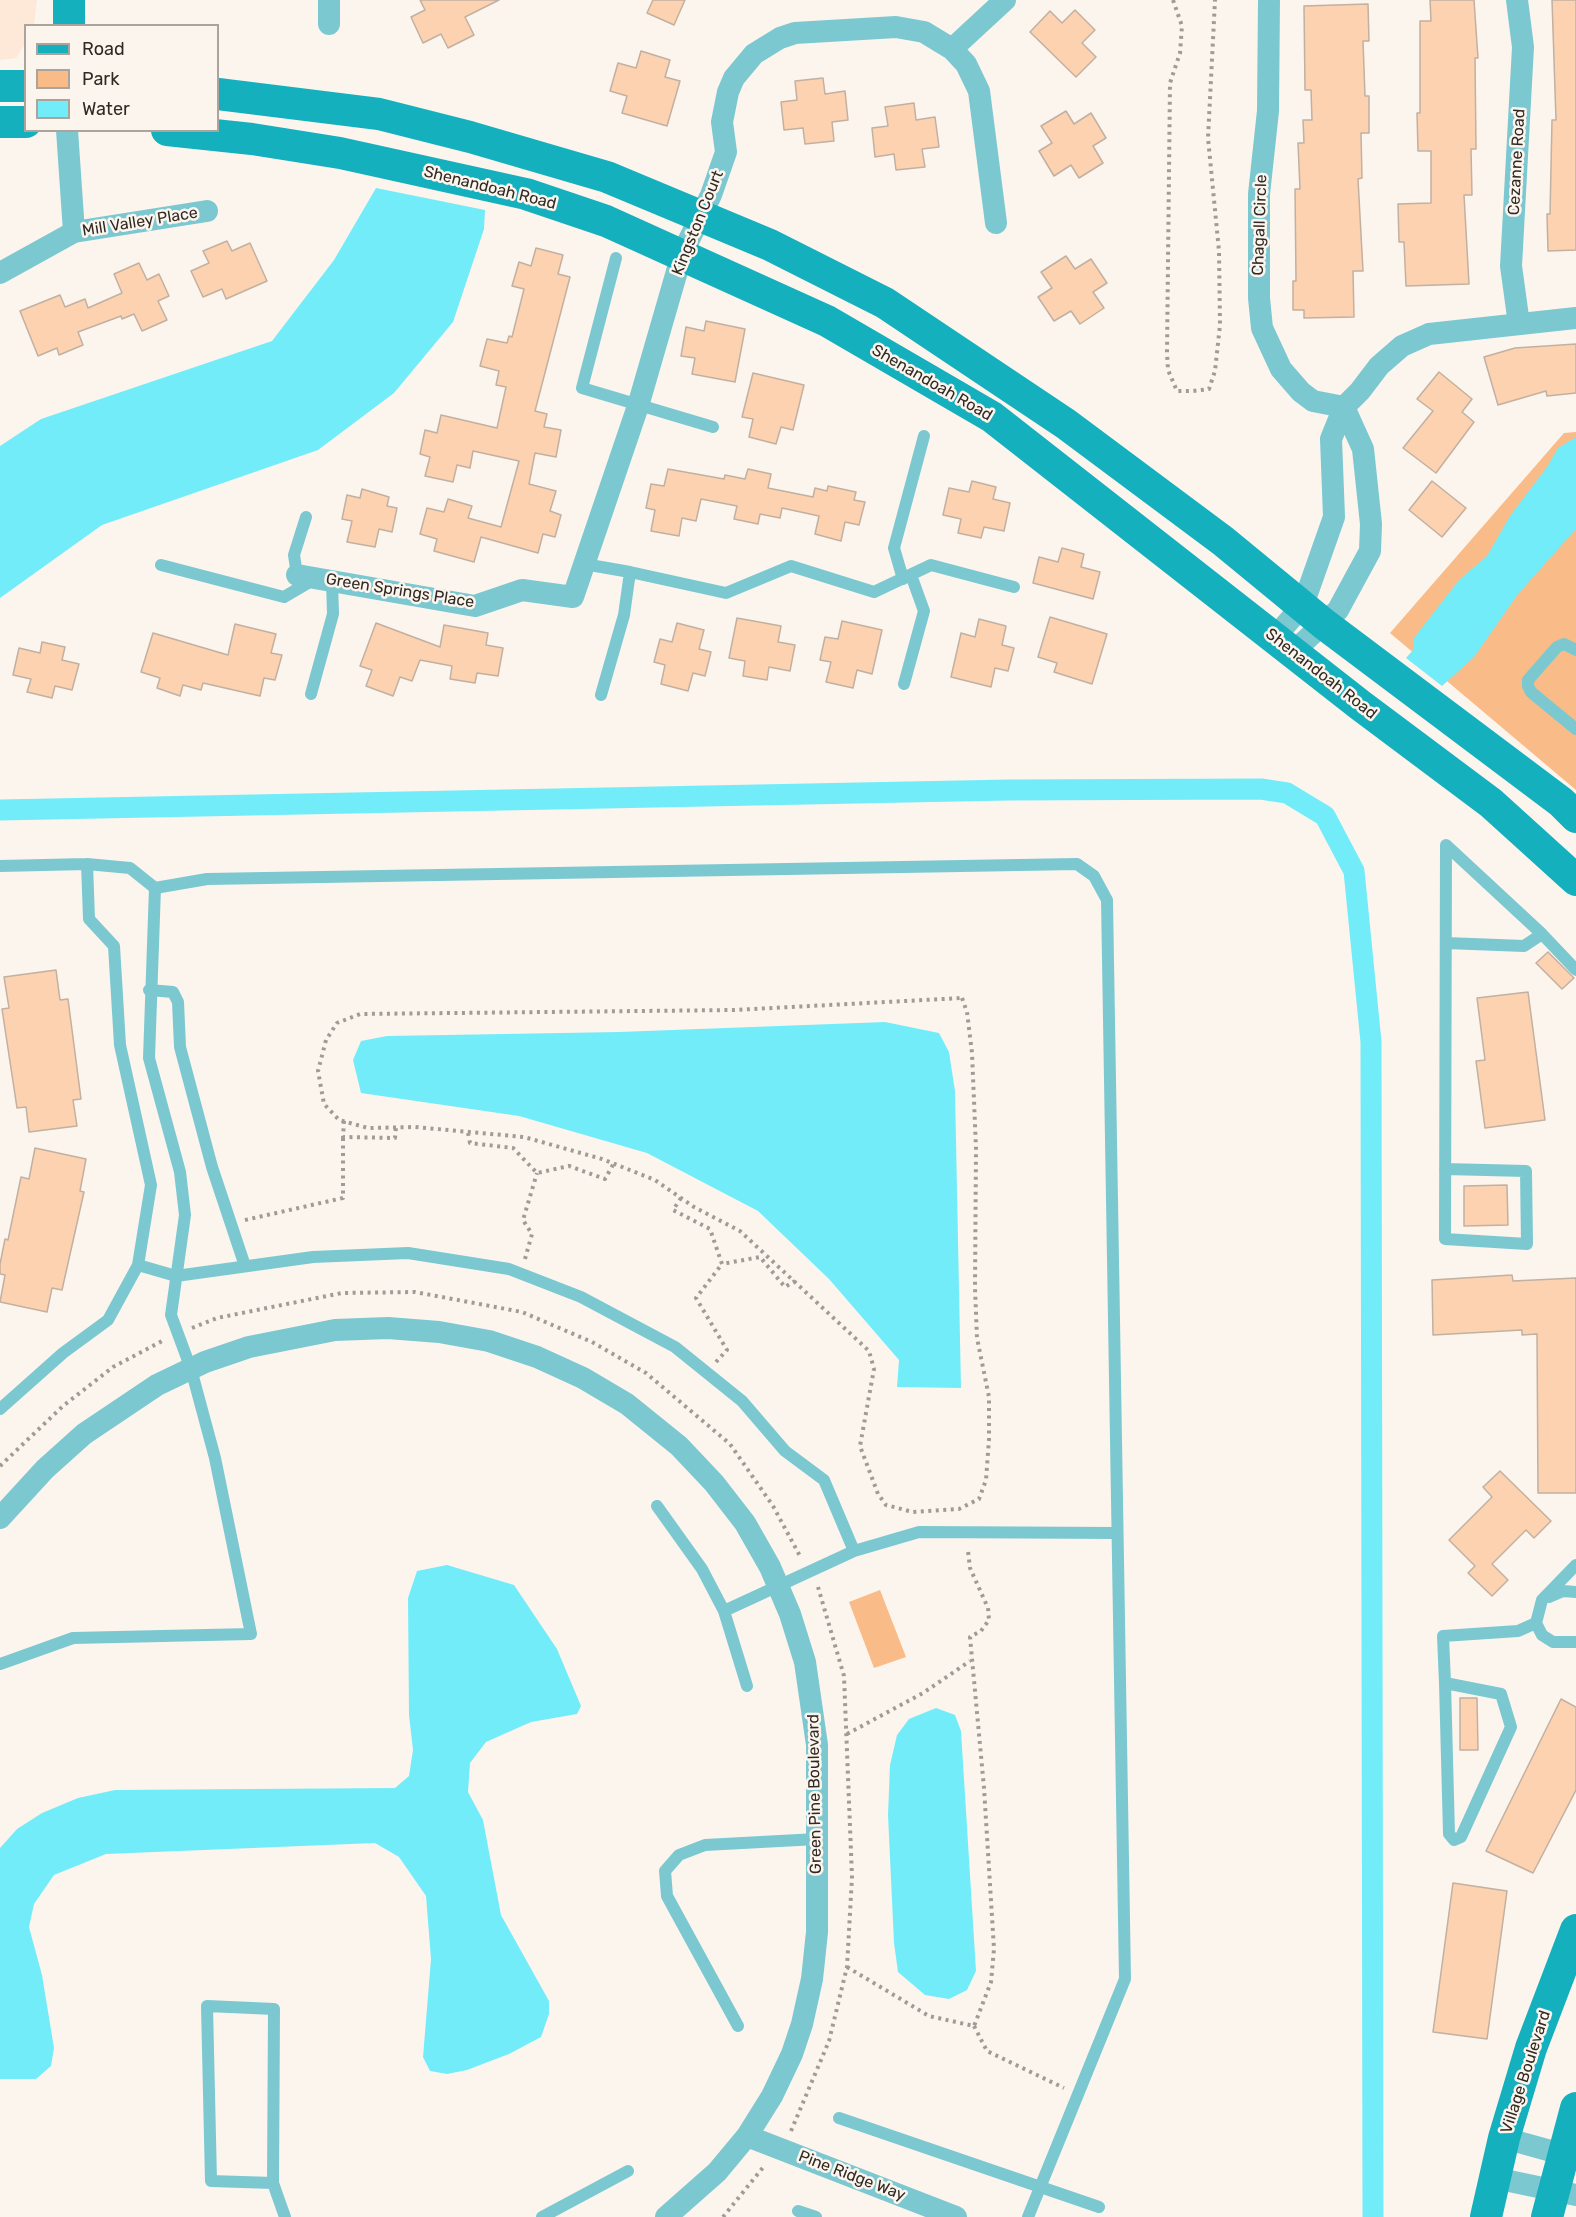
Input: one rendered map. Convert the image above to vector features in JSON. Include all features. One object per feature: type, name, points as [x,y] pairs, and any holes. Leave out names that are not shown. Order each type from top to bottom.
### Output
[{"type":"street","points":[[69,0],[69,24]]},
{"type":"street","points":[[329,0],[329,24]]},
{"type":"street","points":[[952,49],[1005,0]]},
{"type":"street","name":"Chagall Circle","points":[[1269,0],[1268,111],[1259,194],[1258,298],[1262,328],[1281,369],[1301,392],[1313,401],[1344,407]]},
{"type":"street","name":"Cezanne Road","points":[[1517,0],[1523,48],[1511,266],[1519,324]]},
{"type":"street","name":"Kingston Court","points":[[573,597],[638,406],[682,254],[702,215],[726,152],[722,122],[728,92],[743,65],[766,45],[795,33],[896,27],[924,32],[952,49],[966,64],[979,91],[996,223]]},
{"type":"street","points":[[0,86],[24,86]]},
{"type":"street","points":[[219,94],[379,114],[470,136],[607,177],[770,245],[885,303],[1066,424],[1223,541],[1314,615],[1561,802],[1576,817]]},
{"type":"street","points":[[0,122],[24,122]]},
{"type":"street","name":"Mill Valley Place","points":[[67,132],[74,232]]},
{"type":"street","name":"Shenandoah Road","points":[[186,132],[252,139],[340,153],[526,194],[606,221],[827,321],[992,417],[1491,803],[1576,880]]},
{"type":"street","name":"Mill Valley Place","points":[[0,273],[74,232],[207,211]]},
{"type":"street","points":[[1314,615],[1334,517],[1331,439],[1344,407],[1379,366],[1415,338],[1457,329],[1576,318]]},
{"type":"street","points":[[1284,644],[1314,615],[1338,610],[1370,550],[1371,524],[1363,449],[1344,407]]},
{"type":"street","name":"Green Springs Place","points":[[315,578],[475,606],[522,590],[573,597]]},
{"type":"street","name":"Green Pine Boulevard","points":[[0,1518],[45,1469],[84,1434],[127,1402],[191,1369],[249,1347],[283,1338],[335,1330],[378,1328],[439,1332],[489,1341],[537,1357],[583,1378],[627,1404],[679,1446],[714,1483],[745,1524],[778,1586],[790,1614],[805,1662],[814,1712],[817,1932],[812,1979],[802,2024],[772,2096],[747,2136],[717,2172],[666,2217]]},
{"type":"street","name":"Village Boulevard","points":[[1486,2217],[1504,2138],[1532,2048],[1576,1930]]},
{"type":"street","points":[[1495,2178],[1559,2201],[1576,2108]]},
{"type":"street","name":"Pine Ridge Way","points":[[747,2136],[956,2217]]},
{"type":"street","points":[[1504,2138],[1569,2156]]},
{"type":"lane","points":[[615,258],[582,388],[714,427]]},
{"type":"lane","points":[[904,684],[924,611],[894,548],[924,436]]},
{"type":"lane","points":[[306,517],[294,555],[315,578],[333,615],[311,694]]},
{"type":"lane","points":[[584,564],[726,593],[791,566],[874,592],[931,565],[1014,587]]},
{"type":"lane","points":[[161,565],[284,597],[315,578]]},
{"type":"lane","points":[[601,695],[624,615],[630,572]]},
{"type":"lane","points":[[1576,650],[1564,644],[1557,647],[1528,680],[1531,692],[1576,729]]},
{"type":"lane","points":[[1445,1169],[1526,1172],[1527,1244],[1445,1239],[1445,1169],[1446,943],[1446,845],[1542,934],[1576,970]]},
{"type":"lane","points":[[0,1409],[63,1353],[108,1320],[138,1265],[151,1185],[120,1045],[114,946],[89,919],[87,864]]},
{"type":"lane","points":[[0,866],[87,864],[130,868],[154,888],[207,879],[1077,864],[1095,876],[1107,900],[1125,1979],[1028,2217]]},
{"type":"lane","points":[[0,1664],[74,1638],[251,1634],[214,1458],[191,1369],[171,1315],[184,1215],[180,1172],[148,1058],[154,888]]},
{"type":"lane","points":[[1446,943],[1524,946],[1542,934]]},
{"type":"lane","points":[[150,990],[172,992],[178,1002],[180,1047],[245,1266]]},
{"type":"lane","points":[[138,1265],[176,1276],[313,1257],[408,1253],[509,1269],[521,1273],[581,1297],[675,1347],[742,1401],[785,1451],[824,1480],[854,1551]]},
{"type":"lane","points":[[657,1506],[702,1569],[724,1611],[747,1686]]},
{"type":"lane","points":[[724,1611],[854,1551],[919,1532],[1117,1533]]},
{"type":"lane","points":[[1576,1564],[1542,1600],[1536,1623],[1542,1635],[1553,1642],[1576,1642]]},
{"type":"lane","points":[[1542,1600],[1563,1591],[1576,1592]]},
{"type":"lane","points":[[1445,1683],[1501,1694],[1511,1727],[1461,1837],[1454,1840],[1449,1834],[1443,1636],[1518,1631],[1536,1623]]},
{"type":"lane","points":[[738,2026],[667,1896],[665,1871],[679,1855],[705,1845],[817,1839]]},
{"type":"lane","points":[[273,2183],[211,2181],[207,2006],[273,2009],[273,2183],[285,2217]]},
{"type":"lane","points":[[839,2118],[1040,2189],[1099,2207]]},
{"type":"lane","points":[[542,2217],[628,2171]]},
{"type":"lane","points":[[798,2211],[816,2217]]},
{"type":"path","points":[[1173,0],[1182,26],[1180,53],[1170,83],[1167,353],[1168,370],[1177,391],[1193,391],[1209,389],[1215,371],[1220,325],[1219,251],[1208,138],[1215,0]]},
{"type":"path","points":[[962,999],[967,1012],[972,1053],[976,1148],[977,1338],[989,1397],[986,1480],[979,1499],[959,1509],[913,1512],[886,1505],[878,1494],[860,1446],[874,1369],[869,1351],[740,1231],[681,1198],[655,1180],[614,1164],[524,1137],[396,1127],[368,1128],[339,1120],[324,1104],[318,1071],[326,1040],[338,1023],[360,1014],[734,1010],[962,999]]},
{"type":"path","points":[[231,1223],[343,1198],[344,1121]]},
{"type":"path","points":[[343,1137],[395,1138],[396,1127]]},
{"type":"path","points":[[468,1133],[470,1143],[513,1148],[537,1173]]},
{"type":"path","points":[[537,1173],[569,1166],[605,1179],[614,1164]]},
{"type":"path","points":[[521,1273],[532,1233],[523,1220],[537,1173]]},
{"type":"path","points":[[681,1198],[674,1209],[710,1228],[722,1264]]},
{"type":"path","points":[[706,1372],[727,1350],[696,1298],[722,1264],[760,1257],[785,1287],[795,1281]]},
{"type":"path","points":[[0,1466],[63,1406],[113,1367],[165,1340]]},
{"type":"path","points":[[968,1551],[970,1568],[988,1608],[989,1620],[981,1631],[970,1637],[970,1661],[984,1788],[994,1949],[991,1982],[974,2026],[987,2051],[1078,2094]]},
{"type":"path","points":[[847,1734],[923,1693],[970,1661]]},
{"type":"path","points":[[847,1967],[929,2016],[974,2026]]},
{"type":"path","points":[[723,2217],[766,2164]]},
{"type":"shaded area","points":[[0,0],[37,0],[34,24],[24,24],[24,46],[16,58],[0,60]]},
{"type":"green space","points":[[1576,432],[1576,790],[1390,633],[1564,433]]},
{"type":"green space","points":[[880,1590],[906,1657],[874,1668],[849,1602]]},
{"type":"water","points":[[376,188],[485,210],[484,229],[453,322],[394,393],[318,450],[102,525],[0,598],[0,446],[41,419],[272,341],[334,260]]},
{"type":"water","points":[[1576,437],[1576,529],[1518,594],[1474,657],[1442,686],[1406,658],[1413,650],[1414,638],[1459,580],[1487,556],[1510,516],[1547,467],[1558,448]]},
{"type":"water","points":[[885,1022],[939,1033],[949,1052],[955,1091],[961,1388],[897,1387],[899,1360],[829,1279],[758,1211],[647,1153],[519,1116],[361,1093],[353,1060],[361,1041],[387,1036],[619,1032]]},
{"type":"water","points":[[447,1565],[514,1585],[557,1649],[581,1706],[577,1714],[531,1722],[486,1742],[470,1763],[468,1792],[483,1820],[501,1915],[549,2001],[549,2014],[541,2037],[509,2054],[467,2070],[447,2074],[430,2071],[423,2057],[431,1959],[426,1896],[399,1857],[375,1843],[106,1854],[54,1875],[34,1904],[29,1927],[42,1975],[54,2048],[51,2066],[36,2079],[0,2079],[0,1848],[17,1829],[42,1813],[78,1798],[115,1790],[395,1788],[409,1776],[413,1750],[409,1715],[408,1598],[417,1571]]},
{"type":"water","points":[[936,1708],[955,1715],[961,1731],[976,1971],[967,1990],[949,1999],[925,1995],[898,1972],[894,1943],[888,1815],[890,1765],[897,1735],[909,1719]]},
{"type":"building","points":[[420,0],[499,0],[465,17],[474,35],[448,48],[441,34],[423,43],[411,17],[425,10]]},
{"type":"building","points":[[653,0],[685,0],[674,25],[647,13]]},
{"type":"building","points":[[1430,0],[1474,0],[1478,58],[1475,58],[1476,149],[1471,149],[1472,195],[1464,195],[1469,284],[1406,286],[1404,242],[1399,242],[1398,204],[1431,203],[1431,151],[1418,151],[1417,113],[1420,113],[1420,21],[1431,21]]},
{"type":"building","points":[[1552,0],[1576,0],[1576,250],[1548,251],[1547,214],[1550,214],[1552,120],[1556,120]]},
{"type":"building","points":[[1368,4],[1369,41],[1363,41],[1365,96],[1369,96],[1369,133],[1361,133],[1362,178],[1358,179],[1363,271],[1353,271],[1354,317],[1304,318],[1304,310],[1293,310],[1293,281],[1296,281],[1295,189],[1300,189],[1298,143],[1304,143],[1303,120],[1312,120],[1311,90],[1305,90],[1304,6]]},
{"type":"building","points":[[1075,10],[1095,30],[1082,43],[1096,57],[1076,77],[1030,32],[1050,11],[1062,23]]},
{"type":"building","points":[[641,51],[670,60],[665,77],[680,81],[667,126],[622,113],[627,96],[610,91],[618,63],[636,68]]},
{"type":"building","points":[[823,78],[825,94],[845,91],[848,120],[832,122],[834,141],[805,144],[803,128],[784,130],[781,102],[797,100],[795,81]]},
{"type":"building","points":[[914,103],[916,120],[935,117],[939,147],[922,149],[925,167],[896,170],[894,154],[875,157],[872,128],[888,126],[885,107]]},
{"type":"building","points":[[1066,111],[1074,124],[1091,113],[1106,138],[1093,146],[1103,163],[1079,178],[1071,165],[1054,176],[1039,151],[1052,143],[1041,126]]},
{"type":"building","points":[[227,241],[232,251],[250,243],[267,281],[226,299],[222,289],[203,297],[191,271],[209,263],[203,251]]},
{"type":"building","points":[[536,248],[563,255],[558,274],[570,277],[535,411],[547,414],[544,427],[561,430],[556,457],[535,453],[529,484],[556,491],[550,511],[561,515],[555,537],[543,534],[538,553],[481,537],[474,562],[434,551],[437,539],[420,534],[427,508],[444,512],[448,499],[472,506],[468,518],[501,527],[519,461],[473,451],[470,468],[457,465],[453,482],[425,476],[430,457],[420,454],[425,430],[437,433],[441,415],[497,428],[506,387],[496,385],[499,371],[480,366],[487,339],[507,343],[509,336],[512,337],[524,289],[512,286],[519,262],[531,266]]},
{"type":"building","points":[[1066,256],[1075,269],[1091,259],[1107,283],[1093,292],[1104,308],[1080,324],[1071,311],[1054,321],[1038,297],[1052,288],[1041,272]]},
{"type":"building","points":[[139,263],[147,280],[159,274],[169,296],[158,301],[167,320],[142,331],[134,314],[122,319],[121,316],[78,332],[83,345],[59,355],[57,348],[38,356],[20,311],[60,295],[65,307],[85,299],[88,308],[122,293],[114,274]]},
{"type":"building","points":[[706,321],[745,329],[735,382],[692,374],[695,358],[681,356],[686,327],[704,331]]},
{"type":"building","points":[[1576,344],[1576,393],[1547,396],[1546,391],[1498,405],[1484,357],[1515,348]]},
{"type":"building","points":[[1439,372],[1472,399],[1462,412],[1474,422],[1436,473],[1403,448],[1433,411],[1417,399]]},
{"type":"building","points":[[753,373],[804,385],[793,430],[781,427],[776,444],[749,437],[753,419],[742,417]]},
{"type":"building","points":[[668,469],[724,479],[725,475],[745,479],[748,469],[771,474],[768,488],[813,497],[815,488],[827,491],[828,486],[856,492],[854,500],[865,502],[859,525],[845,522],[841,541],[815,534],[819,516],[782,508],[780,518],[760,514],[758,524],[734,519],[737,506],[701,499],[696,521],[682,518],[679,536],[651,531],[655,510],[646,508],[651,484],[664,486]]},
{"type":"building","points":[[972,481],[996,487],[993,499],[1010,503],[1004,531],[984,527],[981,538],[958,533],[961,519],[943,515],[949,488],[969,492]]},
{"type":"building","points":[[1432,481],[1466,508],[1442,537],[1409,510]]},
{"type":"building","points":[[362,489],[389,497],[387,506],[397,508],[392,532],[379,529],[375,547],[347,542],[352,521],[342,519],[347,495],[360,498]]},
{"type":"building","points":[[1062,548],[1084,554],[1081,567],[1100,572],[1093,599],[1033,583],[1039,557],[1058,562]]},
{"type":"building","points":[[1050,617],[1107,634],[1092,684],[1054,672],[1057,663],[1038,657]]},
{"type":"building","points":[[737,618],[781,626],[778,642],[795,645],[790,671],[769,667],[767,680],[743,676],[745,661],[729,658]]},
{"type":"building","points":[[979,619],[1006,626],[1002,645],[1014,648],[1008,671],[995,668],[991,687],[951,677],[961,633],[975,637]]},
{"type":"building","points":[[842,621],[882,630],[872,674],[857,670],[853,688],[826,682],[831,662],[820,660],[825,637],[838,639]]},
{"type":"building","points":[[376,623],[440,647],[444,625],[488,633],[486,645],[503,648],[498,676],[477,673],[475,683],[450,679],[452,666],[420,660],[412,681],[400,677],[393,696],[366,686],[372,670],[360,666]]},
{"type":"building","points":[[677,623],[704,630],[699,649],[711,652],[705,676],[693,673],[688,691],[661,684],[665,665],[654,662],[660,639],[672,642]]},
{"type":"building","points":[[235,624],[276,634],[271,653],[282,655],[275,680],[264,678],[260,696],[203,683],[201,690],[183,685],[180,696],[157,688],[160,678],[141,672],[153,633],[228,655]]},
{"type":"building","points":[[42,642],[65,647],[62,660],[79,664],[72,690],[55,686],[52,698],[27,692],[31,679],[13,675],[19,648],[40,653]]},
{"type":"building","points":[[1548,952],[1574,978],[1562,989],[1536,963]]},
{"type":"building","points":[[56,970],[60,1000],[68,999],[81,1099],[73,1100],[77,1126],[29,1132],[26,1107],[17,1108],[2,1009],[9,1008],[4,977]]},
{"type":"building","points":[[1528,992],[1545,1120],[1485,1128],[1476,1061],[1485,1060],[1477,998]]},
{"type":"building","points":[[35,1148],[86,1159],[80,1191],[84,1192],[62,1290],[52,1288],[47,1312],[0,1302],[5,1275],[0,1274],[0,1264],[5,1239],[8,1240],[21,1177],[29,1179]]},
{"type":"building","points":[[1507,1185],[1508,1225],[1464,1226],[1464,1186]]},
{"type":"building","points":[[1512,1275],[1513,1281],[1576,1278],[1576,1493],[1538,1493],[1537,1334],[1522,1335],[1522,1330],[1433,1335],[1432,1280]]},
{"type":"building","points":[[1500,1471],[1551,1521],[1534,1538],[1526,1530],[1492,1564],[1508,1580],[1492,1596],[1468,1573],[1475,1566],[1449,1540],[1492,1497],[1483,1487]]},
{"type":"building","points":[[1460,1698],[1477,1698],[1478,1750],[1460,1750]]},
{"type":"building","points":[[1561,1699],[1576,1707],[1576,1790],[1533,1873],[1486,1851]]},
{"type":"building","points":[[1453,1883],[1507,1891],[1487,2039],[1433,2032]]},
{"type":"waterway","points":[[0,810],[1009,790],[1261,789],[1287,793],[1325,816],[1354,871],[1371,1042],[1373,2217]]}]
